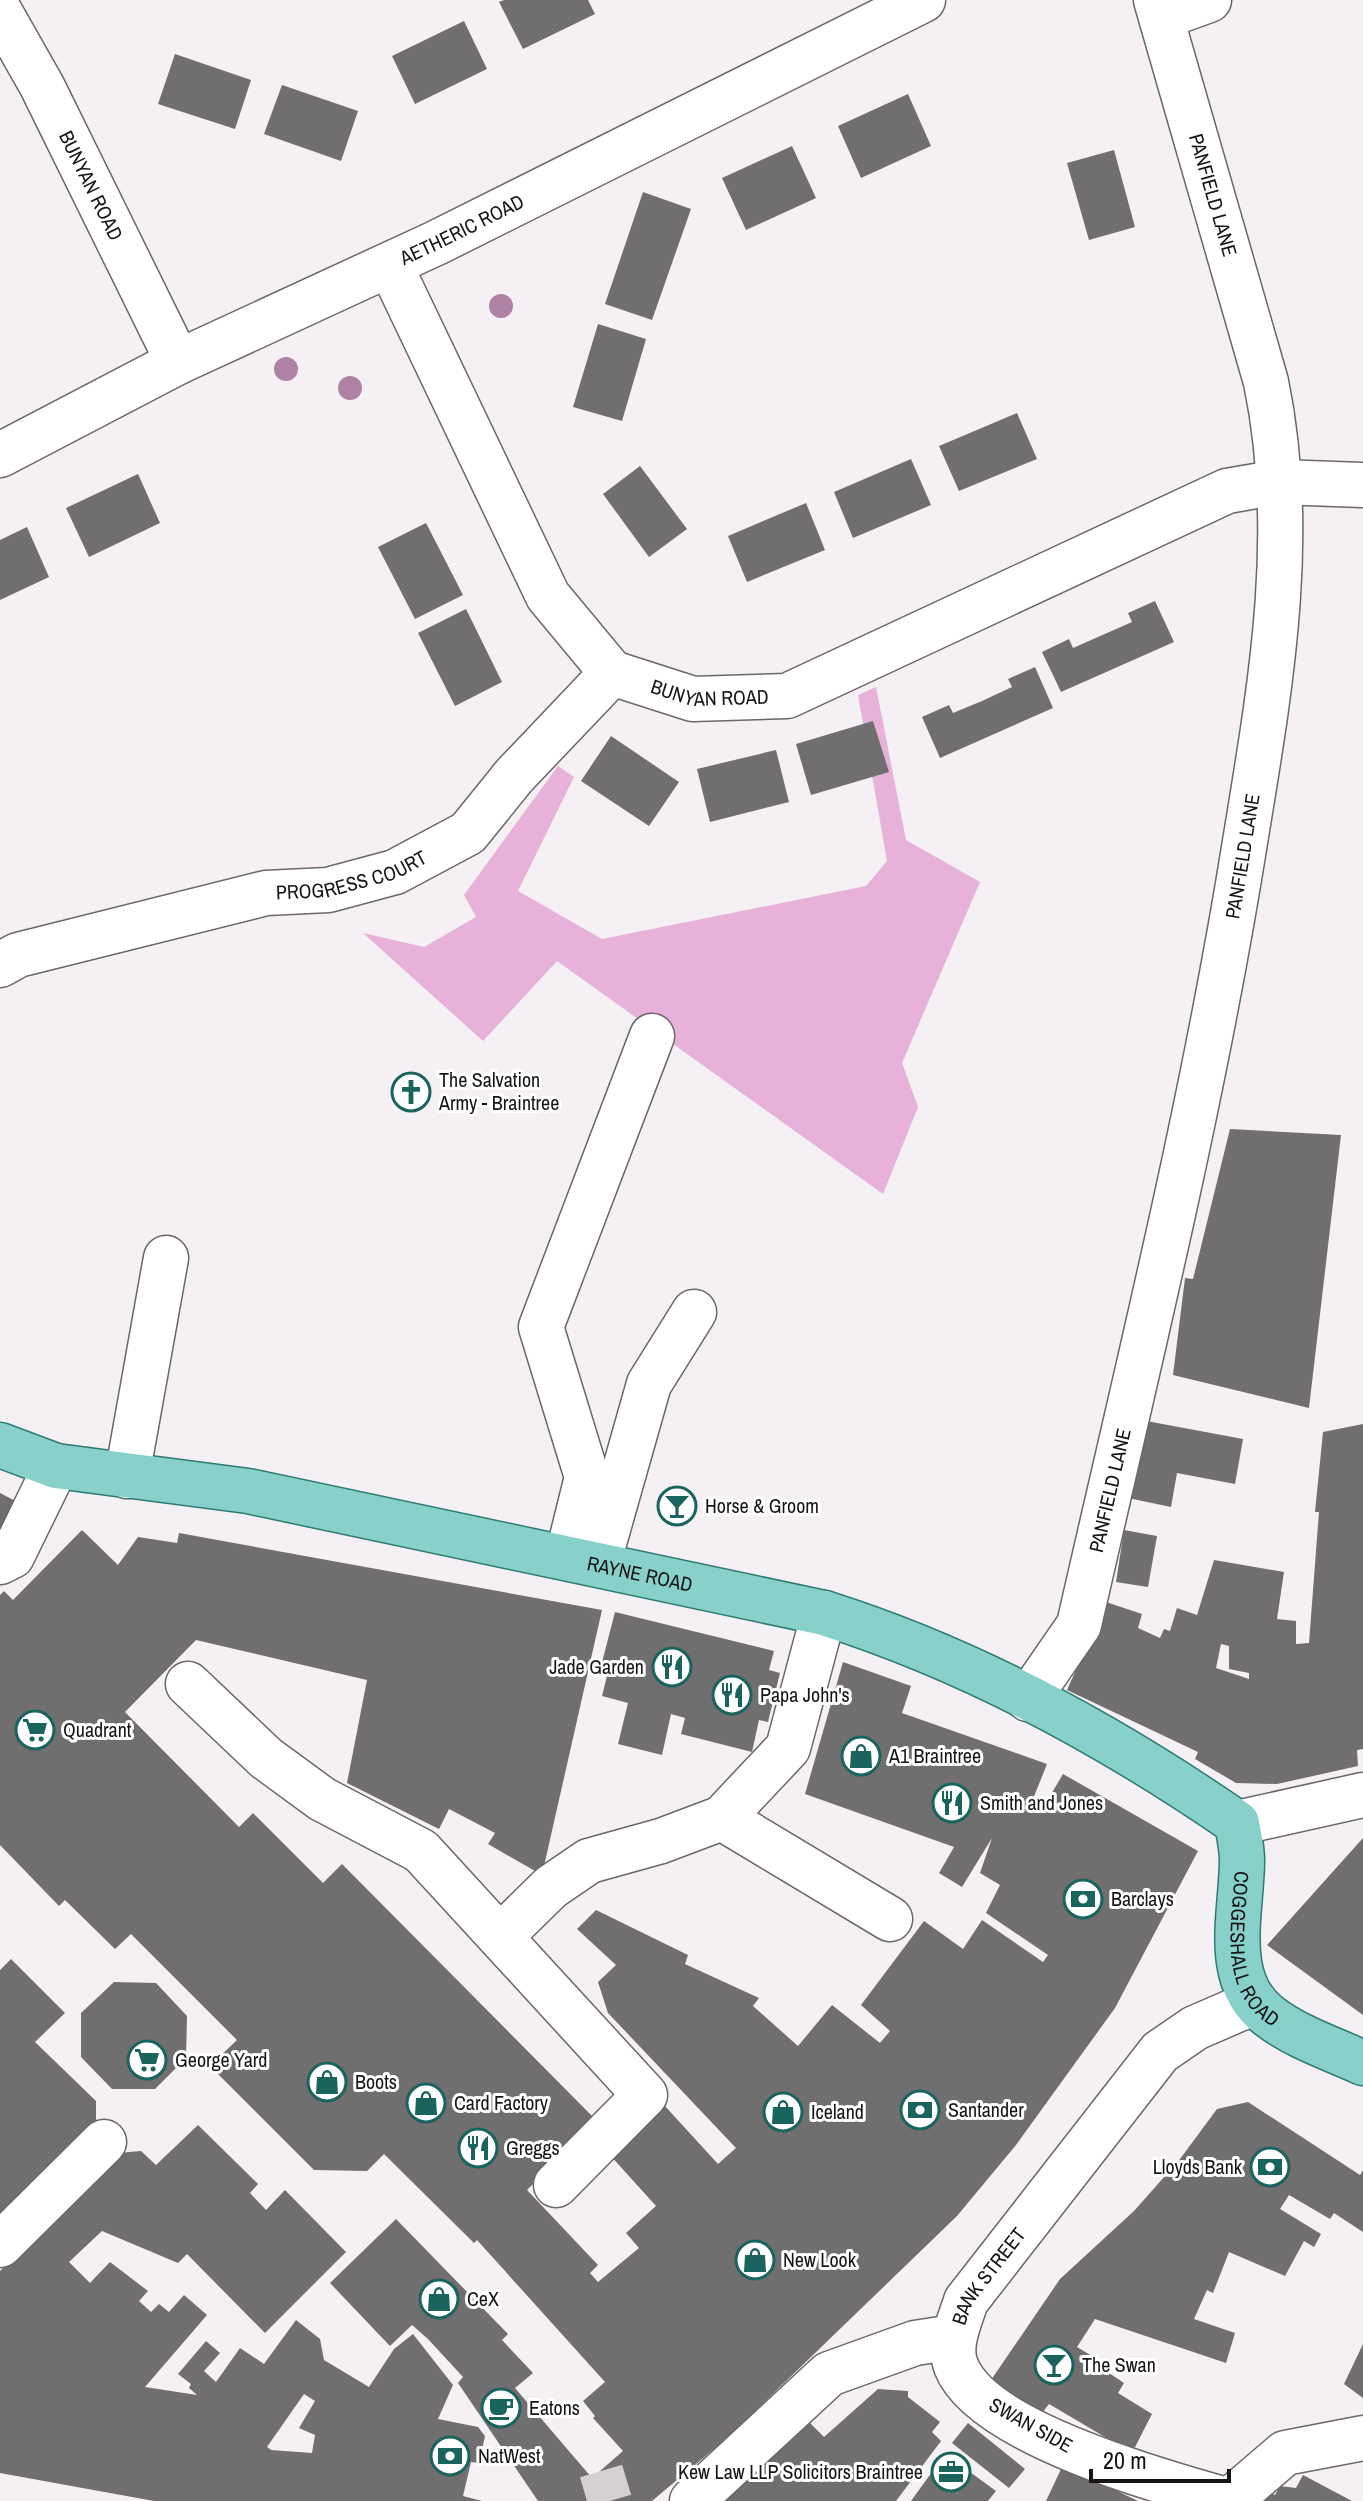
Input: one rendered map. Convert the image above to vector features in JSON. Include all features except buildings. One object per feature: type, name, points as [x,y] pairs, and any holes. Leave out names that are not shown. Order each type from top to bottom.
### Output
[{"type":"main road","name":"RAYNE ROAD","points":[[0,1445],[56,1466],[248,1491],[824,1613],[883,1631],[1028,1699],[1179,1783],[1237,1823]]},
{"type":"main road","name":"COGGESHALL ROAD","points":[[1237,1823],[1242,1858],[1237,1952],[1240,1968],[1255,2002],[1283,2025],[1363,2063]]},
{"type":"street","name":"AETHERIC ROAD","points":[[0,455],[178,362],[390,265],[923,0]]},
{"type":"street","points":[[1159,9],[1209,0]]},
{"type":"street","name":"PANFIELD LANE","points":[[1028,1699],[1079,1625],[1221,995],[1276,649],[1279,482],[1275,425],[1266,382],[1159,9]]},
{"type":"street","name":"BUNYAN ROAD","points":[[0,12],[42,86],[178,362]]},
{"type":"street","points":[[390,265],[548,596],[612,673]]},
{"type":"street","name":"BUNYAN ROAD","points":[[612,673],[693,699],[787,696],[1227,491],[1279,482],[1363,485]]},
{"type":"street","name":"PROGRESS COURT","points":[[6,949],[266,893],[328,890],[395,872],[468,833],[514,776],[612,673]]},
{"type":"street","points":[[582,1561],[587,1477],[541,1327],[652,1036]]},
{"type":"street","points":[[127,1476],[166,1258]]},
{"type":"street","points":[[582,1561],[649,1384],[694,1312]]},
{"type":"street","points":[[0,1562],[12,1556],[56,1466]]},
{"type":"street","points":[[501,1936],[551,1887],[589,1861],[661,1841],[722,1818],[788,1748],[824,1613]]},
{"type":"street","points":[[188,1684],[266,1758],[322,1799],[421,1851],[645,2095],[556,2185]]},
{"type":"street","points":[[1237,1823],[1363,1795]]},
{"type":"street","points":[[722,1818],[890,1919]]},
{"type":"street","name":"BANK STREET","points":[[692,2501],[829,2374],[915,2343],[954,2337],[966,2301],[1160,2052],[1195,2028],[1255,2002]]},
{"type":"street","points":[[0,2245],[104,2142]]},
{"type":"street","name":"SWAN SIDE","points":[[954,2337],[956,2366],[980,2397],[1004,2414],[1129,2473],[1230,2501],[1285,2453],[1363,2438]]},
{"type":"shaded area","points":[[876,687],[906,840],[980,882],[902,1063],[918,1107],[883,1194],[557,961],[483,1041],[363,933],[424,947],[476,917],[464,895],[558,766],[574,777],[518,891],[602,939],[866,886],[887,861],[858,695]]},
{"type":"tunnel","points":[[601,2471],[610,2501]]},
{"type":"place","name":"The Salvation Army - Braintree","points":[[411,1092]]},
{"type":"place","name":"Horse & Groom","points":[[677,1506]]},
{"type":"place","name":"Jade Garden","points":[[672,1667]]},
{"type":"place","name":"Papa John's","points":[[732,1695]]},
{"type":"place","name":"Quadrant","points":[[35,1730]]},
{"type":"place","name":"A1 Braintree","points":[[861,1756]]},
{"type":"place","name":"Smith and Jones","points":[[952,1803]]},
{"type":"place","name":"Barclays","points":[[1083,1899]]},
{"type":"place","name":"George Yard","points":[[147,2060]]},
{"type":"place","name":"Boots","points":[[327,2082]]},
{"type":"place","name":"Card Factory","points":[[426,2103]]},
{"type":"place","name":"Santander","points":[[920,2110]]},
{"type":"place","name":"Iceland","points":[[783,2112]]},
{"type":"place","name":"Greggs","points":[[478,2148]]},
{"type":"place","name":"Lloyds Bank","points":[[1270,2167]]},
{"type":"place","name":"New Look","points":[[755,2260]]},
{"type":"place","name":"CeX","points":[[439,2299]]},
{"type":"place","name":"The Swan","points":[[1054,2365]]},
{"type":"place","name":"Eatons","points":[[501,2408]]},
{"type":"place","name":"NatWest","points":[[450,2456]]},
{"type":"place","name":"Kew Law LLP Solicitors Braintree","points":[[951,2472]]}]
